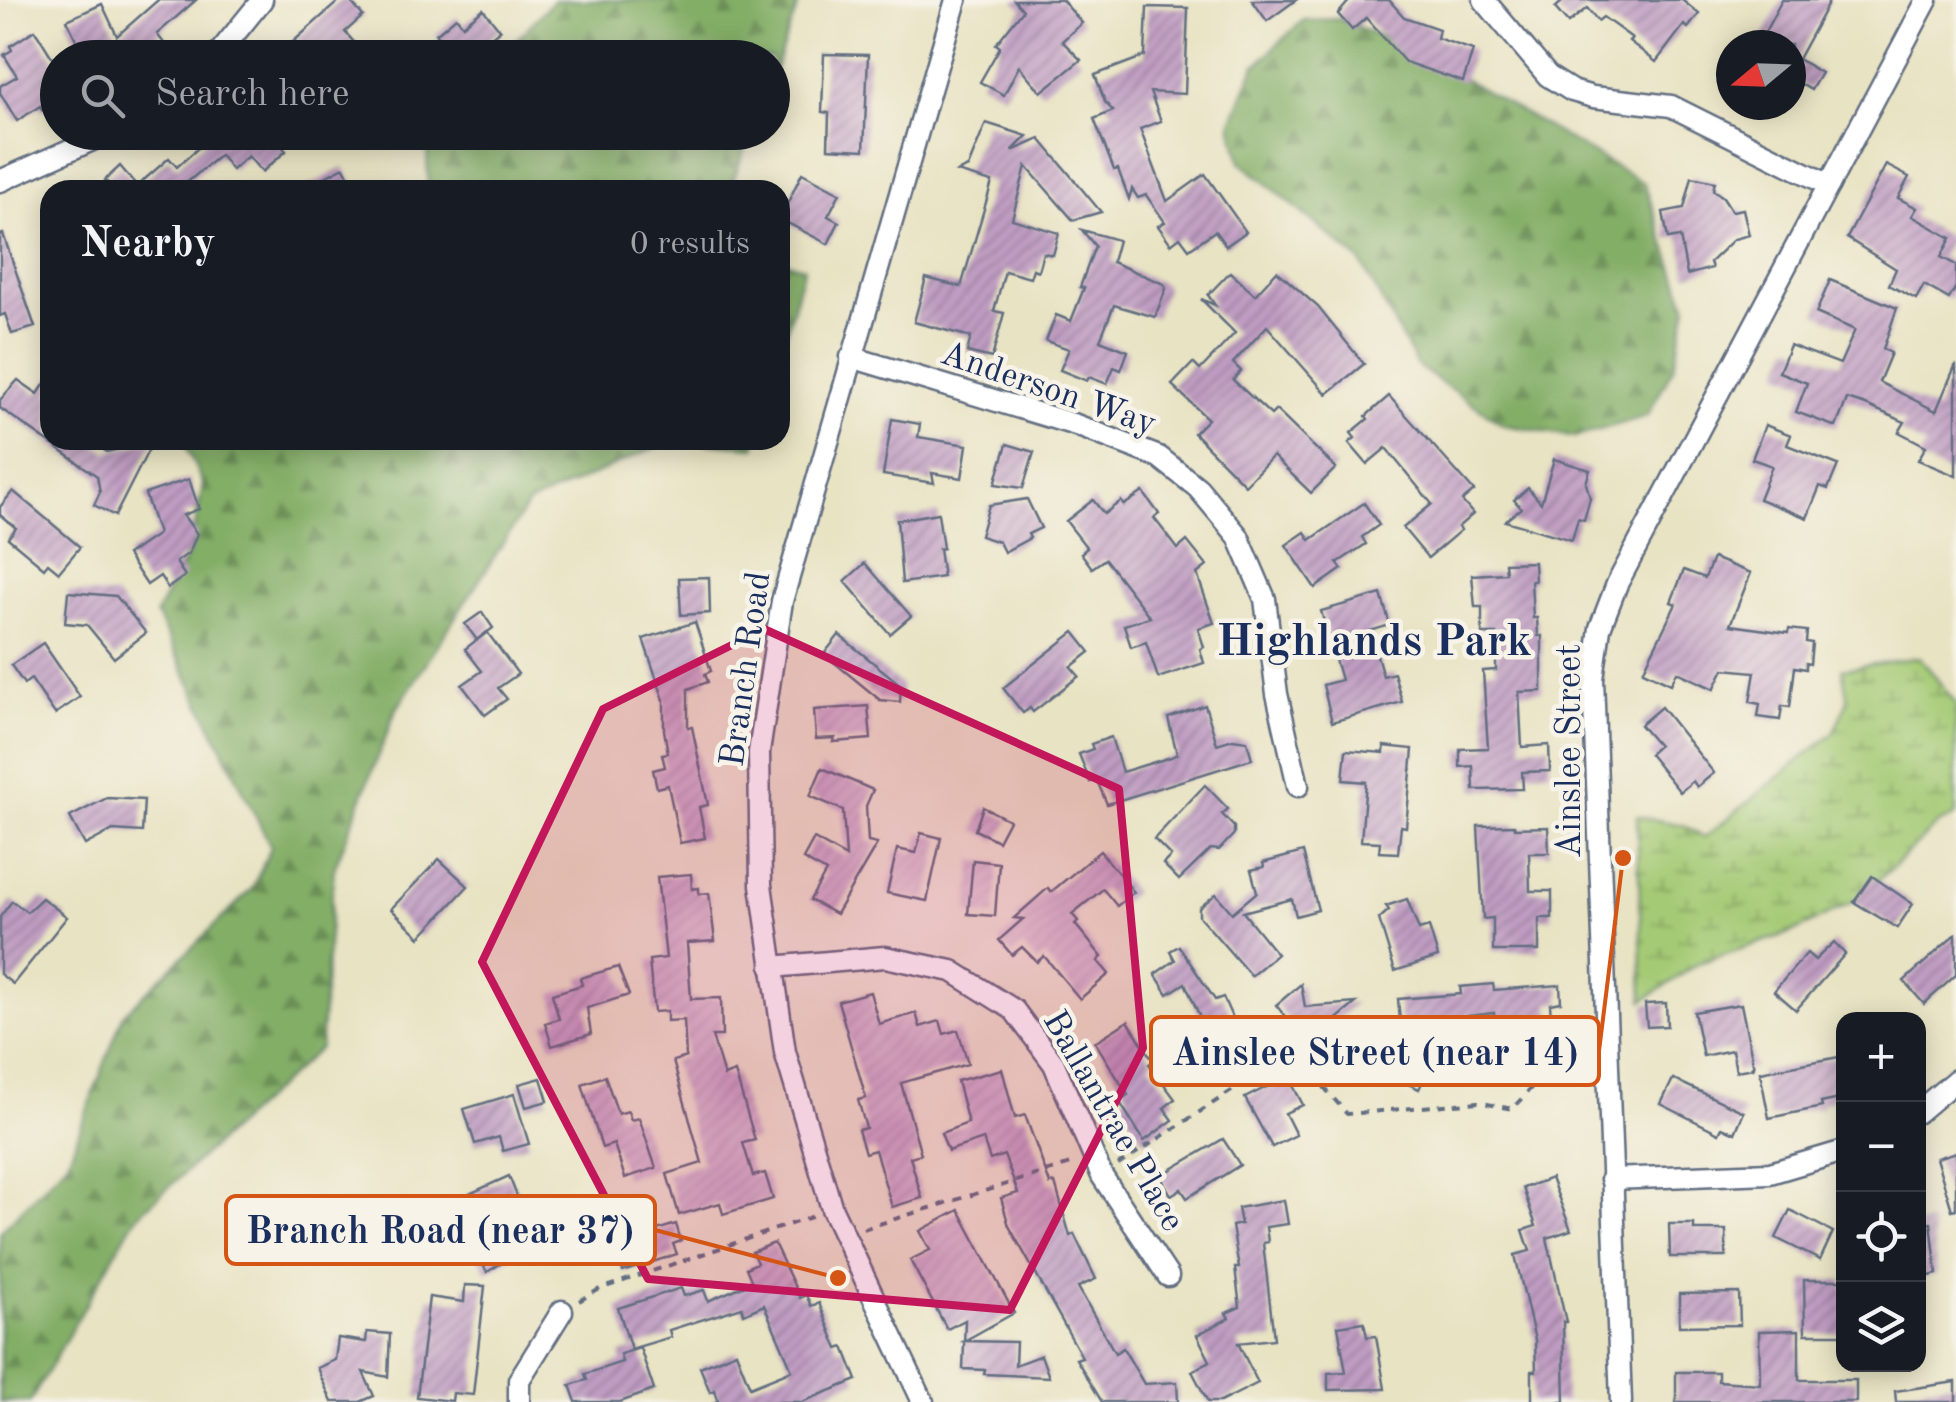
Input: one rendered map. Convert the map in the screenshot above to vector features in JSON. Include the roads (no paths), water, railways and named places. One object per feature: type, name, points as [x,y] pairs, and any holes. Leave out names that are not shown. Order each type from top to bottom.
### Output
[{"type":"street","points":[[230,40],[262,0]]},
{"type":"street","name":"Branch Road","points":[[923,1402],[832,1209],[785,1052],[761,884],[759,752],[782,601],[956,0]]},
{"type":"street","points":[[1484,0],[1548,76],[1572,92],[1671,106],[1829,185]]},
{"type":"street","name":"Ainslee Street","points":[[1621,1402],[1594,680],[1600,628],[1616,584],[1927,0]]},
{"type":"street","points":[[0,181],[70,150]]},
{"type":"street","name":"Anderson Way","points":[[851,357],[1076,424],[1159,456],[1198,488],[1238,536],[1265,599],[1277,694],[1298,786]]},
{"type":"street","name":"Ballantrae Place","points":[[772,967],[885,957],[952,971],[1014,1010],[1054,1064],[1097,1166],[1168,1276]]},
{"type":"street","points":[[1926,1105],[1956,1080]]},
{"type":"street","points":[[1611,1180],[1770,1173],[1836,1153]]},
{"type":"street","points":[[519,1402],[520,1380],[562,1310]]},
{"type":"place","name":"Ainslee Street (near 14)","points":[[1623,858]]},
{"type":"place","name":"Branch Road (near 37)","points":[[838,1278]]},
{"type":"district","name":"Highlands Park","points":[[1374,639]]}]
